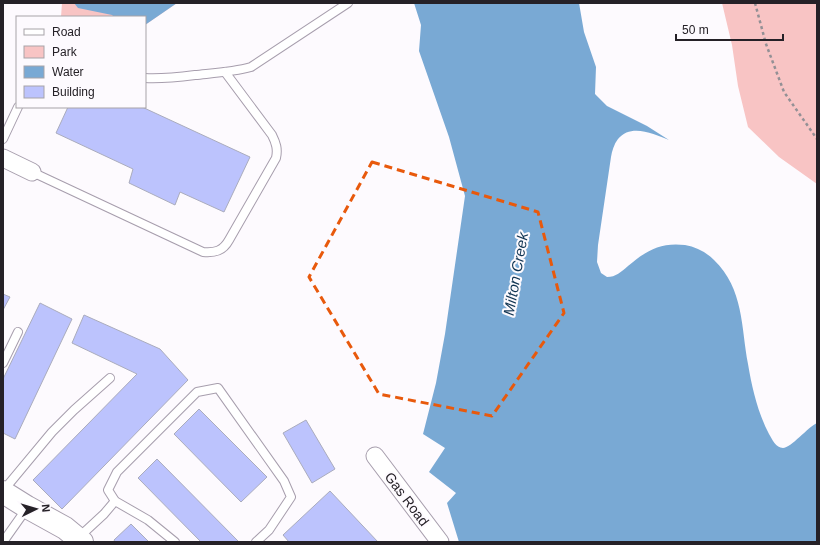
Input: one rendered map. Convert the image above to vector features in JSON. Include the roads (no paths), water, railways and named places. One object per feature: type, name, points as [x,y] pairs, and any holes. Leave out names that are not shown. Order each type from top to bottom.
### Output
[{"type":"main road","points":[[3,492],[65,528],[80,540]]},
{"type":"street","points":[[3,158],[32,172]]},
{"type":"street","name":"Gas Road","points":[[375,456],[440,542]]},
{"type":"lane","points":[[146,78],[164,78],[225,72],[251,67],[348,3]]},
{"type":"lane","points":[[32,172],[203,252],[210,253],[220,250],[226,246],[230,240],[276,158],[277,152],[276,143],[272,135],[225,72]]},
{"type":"lane","points":[[3,139],[18,108]]},
{"type":"lane","points":[[3,363],[18,332]]},
{"type":"lane","points":[[3,492],[52,432],[110,378]]},
{"type":"lane","points":[[175,542],[148,520],[115,501],[108,490],[117,472],[197,392],[218,388],[284,481],[291,497],[269,530],[256,542]]},
{"type":"lane","points":[[80,540],[115,501]]},
{"type":"lane","points":[[3,542],[27,507]]},
{"type":"water","points":[[74,3],[177,3],[146,24],[146,16],[113,16],[78,8]]},
{"type":"water","name":"Milton Creek","points":[[414,3],[579,3],[584,32],[596,67],[595,94],[607,106],[647,126],[669,140],[643,131],[636,131],[623,134],[615,143],[611,157],[598,245],[597,262],[601,273],[607,277],[616,275],[647,252],[661,246],[676,244],[689,246],[704,252],[724,271],[731,283],[740,309],[748,364],[759,409],[765,426],[774,443],[781,448],[786,447],[817,423],[817,542],[459,542],[447,503],[456,493],[429,472],[445,448],[423,434],[436,383],[445,334],[465,196],[449,137],[419,51],[421,25]]}]
